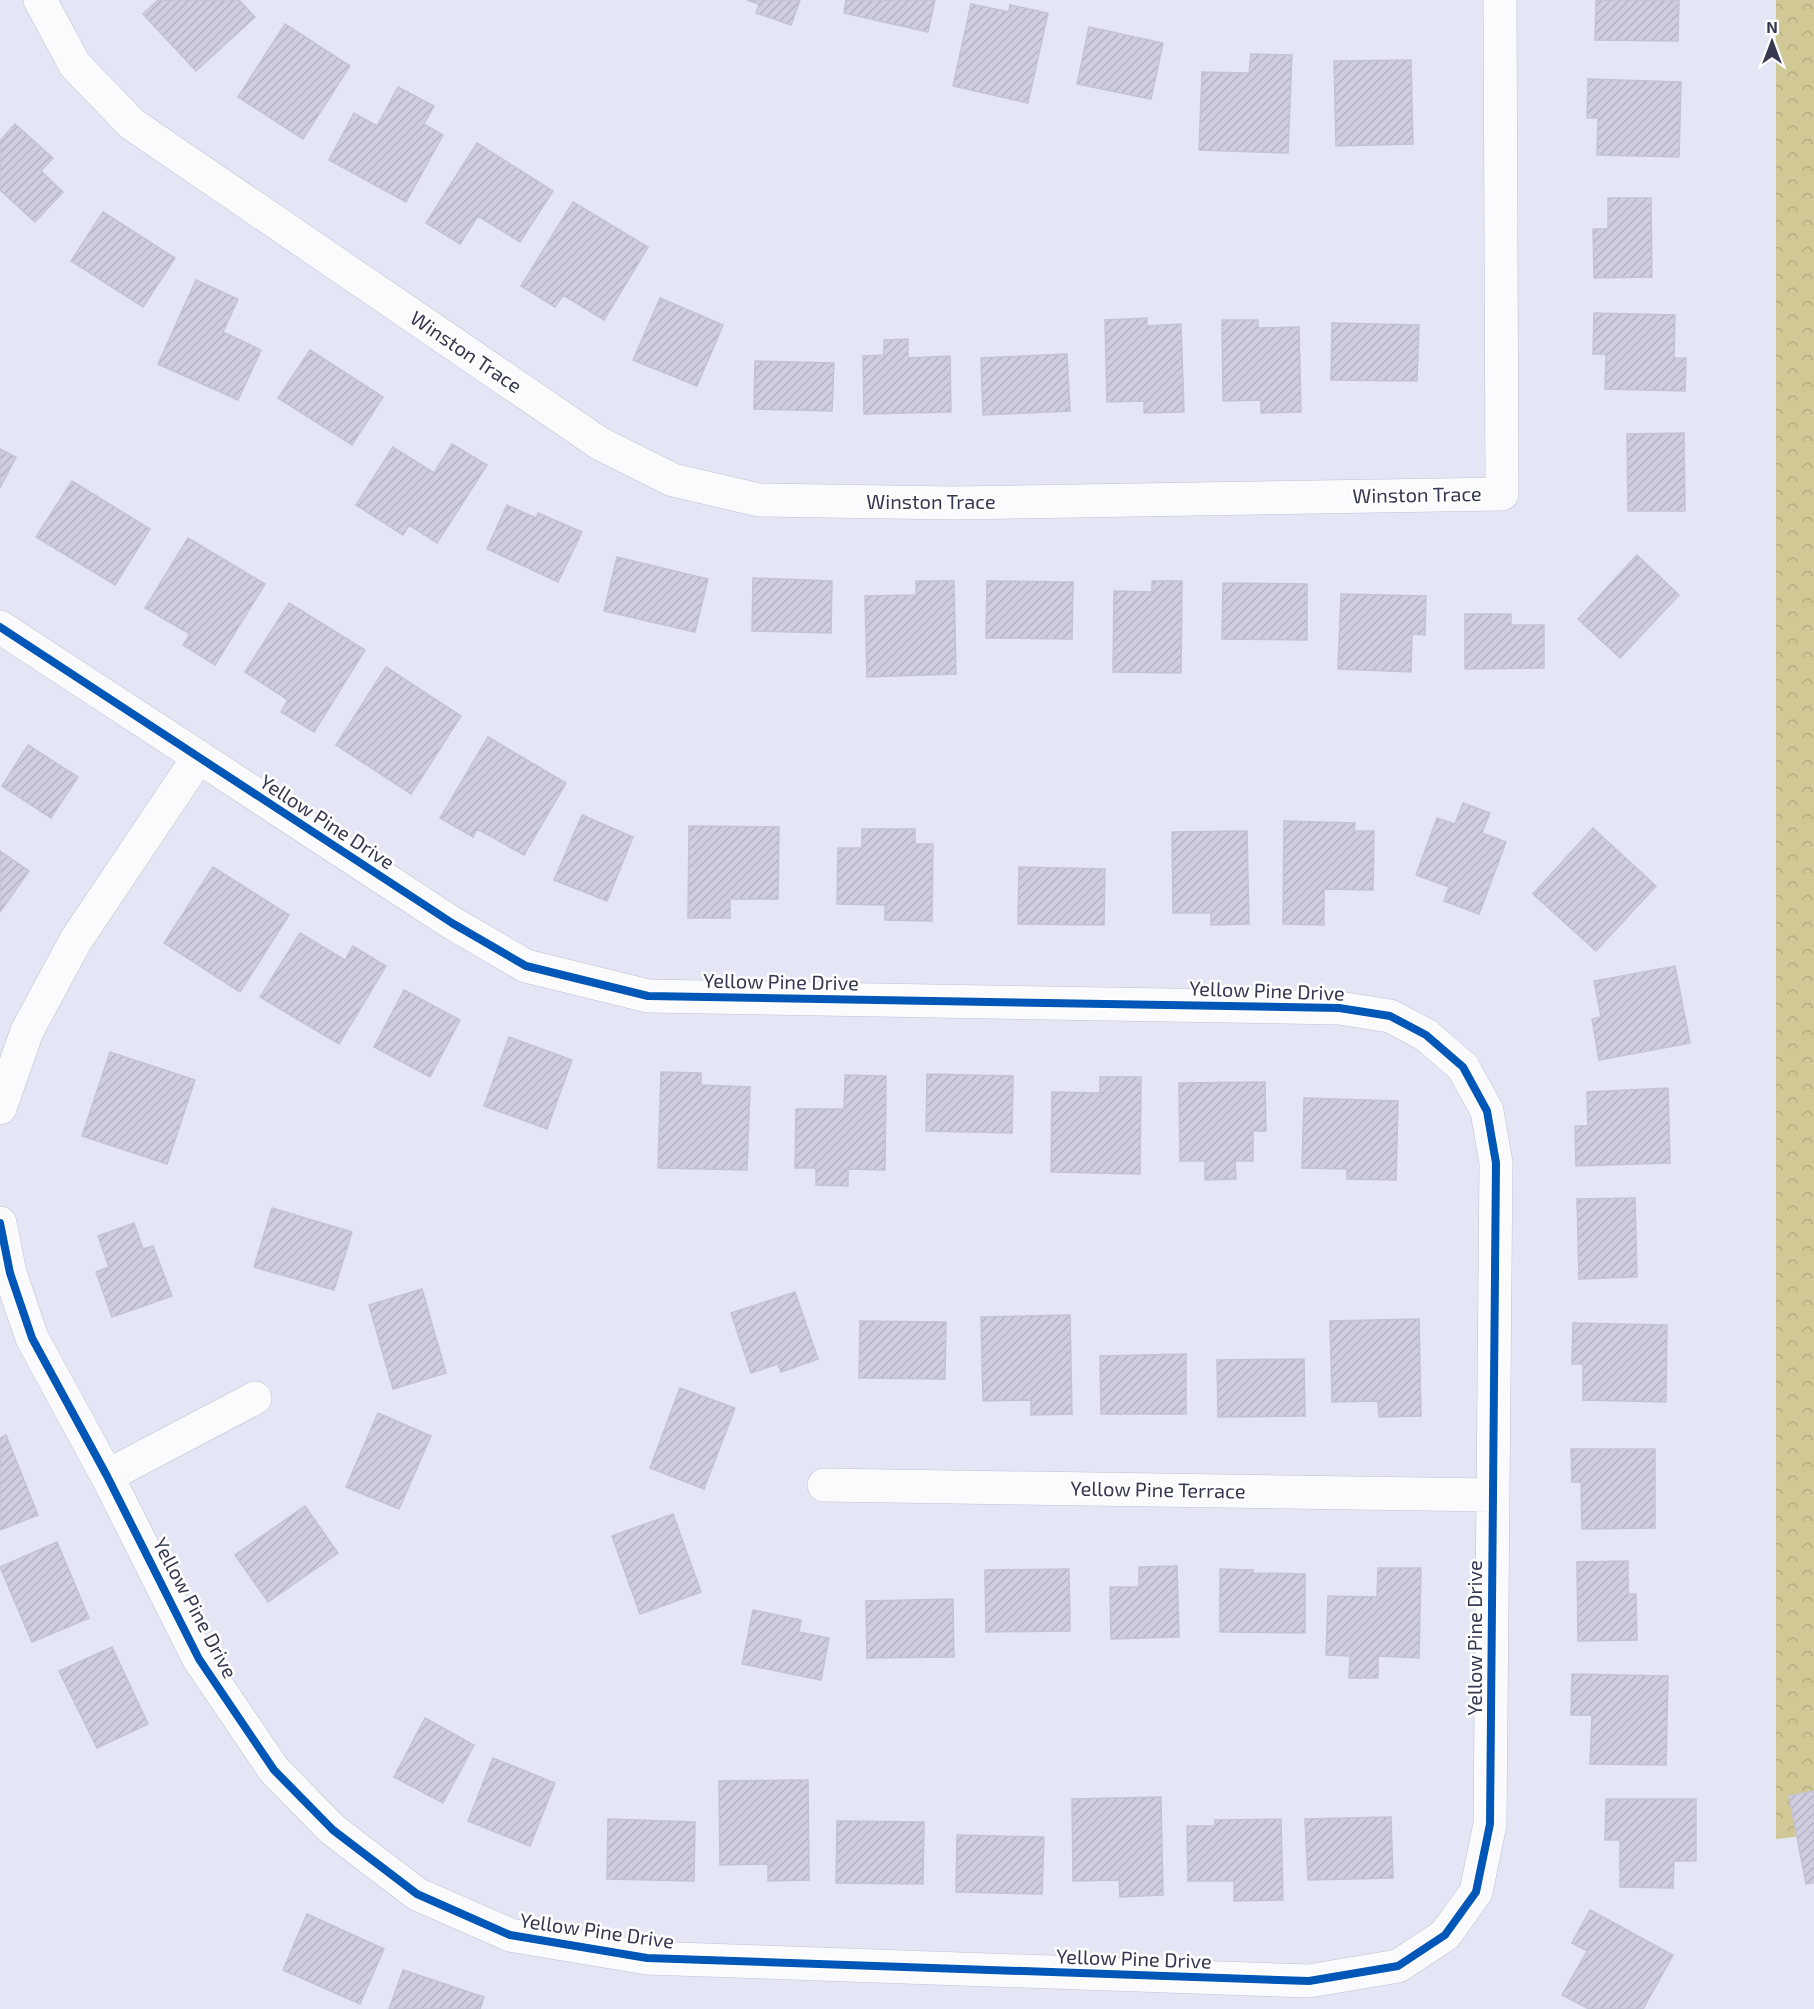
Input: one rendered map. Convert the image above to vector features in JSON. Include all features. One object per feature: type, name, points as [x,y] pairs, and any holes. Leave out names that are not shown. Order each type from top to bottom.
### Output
[{"type":"street","name":"Winston Trace","points":[[40,0],[75,65],[132,124],[599,443],[673,480],[759,500],[953,503],[1502,494],[1500,0]]},
{"type":"street","name":"Yellow Pine Drive","points":[[0,627],[452,923],[526,966],[648,996],[1339,1008],[1390,1016],[1426,1035],[1463,1067],[1487,1110],[1496,1163],[1490,1824],[1476,1892],[1445,1935],[1398,1966],[1309,1981],[647,1958],[510,1935],[417,1894],[333,1830],[274,1770],[199,1659],[107,1476],[32,1338],[10,1274],[0,1224]]},
{"type":"street","points":[[0,1108],[27,1031],[76,940],[198,758]]},
{"type":"street","points":[[107,1476],[255,1398]]},
{"type":"street","name":"Yellow Pine Terrace","points":[[824,1485],[1492,1495]]},
{"type":"green space","points":[[1776,0],[1814,0],[1814,1835],[1776,1839]]},
{"type":"building","points":[[158,0],[239,0],[255,17],[196,71],[143,14]]},
{"type":"building","points":[[747,0],[800,0],[791,25],[756,13],[759,4]]},
{"type":"building","points":[[846,0],[935,0],[928,32],[844,13]]},
{"type":"building","points":[[1596,0],[1679,0],[1678,41],[1595,40]]},
{"type":"building","points":[[971,4],[1009,12],[1010,5],[1048,13],[1028,103],[953,86]]},
{"type":"building","points":[[285,24],[350,66],[303,139],[238,97]]},
{"type":"building","points":[[1089,27],[1163,43],[1151,99],[1077,84]]},
{"type":"building","points":[[1251,54],[1292,55],[1288,153],[1199,150],[1202,72],[1249,73]]},
{"type":"building","points":[[1411,60],[1413,144],[1336,146],[1334,61]]},
{"type":"building","points":[[1588,79],[1681,82],[1679,157],[1597,155],[1598,118],[1587,118]]},
{"type":"building","points":[[398,87],[434,106],[424,124],[443,135],[406,202],[329,160],[354,113],[377,126]]},
{"type":"building","points":[[15,124],[53,158],[41,171],[63,192],[35,222],[0,190],[0,141]]},
{"type":"building","points":[[477,143],[553,191],[520,242],[478,216],[460,244],[426,223]]},
{"type":"building","points":[[1608,198],[1651,198],[1652,277],[1594,278],[1593,229],[1608,229]]},
{"type":"building","points":[[573,202],[648,247],[604,320],[563,295],[555,307],[521,286]]},
{"type":"building","points":[[103,212],[175,258],[143,307],[71,261]]},
{"type":"building","points":[[196,280],[238,299],[223,332],[261,350],[238,400],[158,364]]},
{"type":"building","points":[[660,298],[723,325],[697,386],[633,360]]},
{"type":"building","points":[[1594,313],[1675,315],[1674,358],[1686,358],[1685,391],[1605,389],[1606,354],[1593,354]]},
{"type":"building","points":[[1147,318],[1147,326],[1181,324],[1184,412],[1144,413],[1144,401],[1107,402],[1105,320]]},
{"type":"building","points":[[1222,320],[1258,320],[1258,328],[1299,327],[1301,412],[1261,413],[1261,400],[1223,401]]},
{"type":"building","points":[[1332,323],[1419,325],[1417,381],[1331,380]]},
{"type":"building","points":[[908,339],[908,358],[950,356],[951,412],[864,414],[863,356],[884,355],[884,340]]},
{"type":"building","points":[[310,350],[383,397],[352,445],[278,398]]},
{"type":"building","points":[[1067,354],[1070,411],[983,415],[981,358]]},
{"type":"building","points":[[755,361],[834,363],[832,411],[754,409]]},
{"type":"building","points":[[1684,433],[1685,511],[1628,511],[1627,434]]},
{"type":"building","points":[[452,444],[487,465],[437,543],[409,525],[403,535],[356,505],[393,447],[434,473]]},
{"type":"building","points":[[0,449],[16,457],[0,488]]},
{"type":"building","points":[[72,481],[150,529],[115,585],[36,537]]},
{"type":"building","points":[[507,505],[536,518],[538,513],[582,532],[558,582],[487,549]]},
{"type":"building","points":[[188,538],[265,584],[215,665],[183,645],[190,634],[145,608]]},
{"type":"building","points":[[1637,555],[1679,595],[1620,658],[1578,619]]},
{"type":"building","points":[[617,557],[708,579],[695,632],[604,611]]},
{"type":"building","points":[[753,578],[832,581],[831,633],[752,631]]},
{"type":"building","points":[[916,581],[954,581],[956,674],[867,677],[865,596],[916,595]]},
{"type":"building","points":[[987,581],[1073,582],[1072,639],[986,638]]},
{"type":"building","points":[[1152,581],[1182,581],[1181,673],[1113,672],[1114,591],[1152,592]]},
{"type":"building","points":[[1223,583],[1307,584],[1307,640],[1222,639]]},
{"type":"building","points":[[1341,594],[1426,596],[1425,635],[1412,634],[1411,672],[1338,669]]},
{"type":"building","points":[[289,603],[365,650],[314,732],[281,712],[288,700],[245,672]]},
{"type":"building","points":[[1465,614],[1511,614],[1511,625],[1544,625],[1544,668],[1465,669]]},
{"type":"building","points":[[386,667],[461,716],[411,794],[336,745]]},
{"type":"building","points":[[488,737],[566,783],[524,855],[477,829],[473,837],[440,818]]},
{"type":"building","points":[[28,745],[78,777],[51,818],[2,786]]},
{"type":"building","points":[[1463,803],[1490,813],[1482,833],[1506,842],[1479,914],[1444,901],[1449,887],[1416,875],[1437,818],[1455,824]]},
{"type":"building","points":[[582,815],[633,837],[607,901],[554,880]]},
{"type":"building","points":[[1284,821],[1355,823],[1354,831],[1374,831],[1373,890],[1324,889],[1324,925],[1283,924]]},
{"type":"building","points":[[689,826],[779,827],[778,899],[730,899],[730,918],[688,918]]},
{"type":"building","points":[[1593,828],[1656,886],[1596,951],[1533,894]]},
{"type":"building","points":[[862,829],[915,829],[915,844],[933,844],[932,921],[885,920],[885,905],[837,904],[838,848],[862,848]]},
{"type":"building","points":[[1247,831],[1249,924],[1211,925],[1211,913],[1173,913],[1172,832]]},
{"type":"building","points":[[0,851],[29,871],[0,912]]},
{"type":"building","points":[[213,867],[289,915],[240,992],[164,943]]},
{"type":"building","points":[[1019,867],[1105,869],[1104,925],[1018,924]]},
{"type":"building","points":[[300,933],[345,960],[353,946],[386,966],[339,1044],[260,997]]},
{"type":"building","points":[[1675,966],[1690,1043],[1599,1060],[1592,1019],[1601,1017],[1594,981]]},
{"type":"building","points":[[404,990],[460,1020],[430,1077],[374,1047]]},
{"type":"building","points":[[509,1037],[572,1060],[547,1129],[484,1106]]},
{"type":"building","points":[[110,1052],[195,1080],[167,1164],[82,1136]]},
{"type":"building","points":[[661,1072],[701,1073],[701,1085],[750,1087],[747,1170],[658,1168]]},
{"type":"building","points":[[927,1074],[1013,1076],[1012,1133],[926,1131]]},
{"type":"building","points":[[845,1075],[886,1076],[885,1170],[848,1169],[848,1186],[816,1185],[816,1168],[795,1168],[796,1109],[844,1109]]},
{"type":"building","points":[[1100,1077],[1141,1077],[1140,1174],[1051,1172],[1052,1092],[1100,1093]]},
{"type":"building","points":[[1265,1082],[1266,1131],[1253,1131],[1253,1161],[1235,1161],[1236,1179],[1205,1180],[1205,1161],[1180,1161],[1179,1083]]},
{"type":"building","points":[[1668,1088],[1670,1163],[1576,1166],[1575,1126],[1588,1126],[1587,1092]]},
{"type":"building","points":[[1304,1098],[1398,1101],[1396,1180],[1347,1179],[1347,1169],[1302,1168]]},
{"type":"building","points":[[1635,1198],[1637,1277],[1579,1279],[1577,1199]]},
{"type":"building","points":[[272,1208],[352,1232],[334,1290],[254,1267]]},
{"type":"building","points":[[134,1223],[143,1249],[153,1246],[172,1296],[112,1317],[96,1272],[109,1267],[98,1236]]},
{"type":"building","points":[[422,1289],[446,1373],[393,1389],[369,1305]]},
{"type":"building","points":[[795,1292],[818,1359],[781,1372],[778,1364],[751,1373],[731,1313]]},
{"type":"building","points":[[1070,1315],[1072,1414],[1031,1415],[1031,1400],[983,1401],[981,1317]]},
{"type":"building","points":[[1419,1319],[1421,1416],[1379,1417],[1378,1401],[1332,1402],[1330,1321]]},
{"type":"building","points":[[860,1321],[946,1322],[945,1379],[859,1378]]},
{"type":"building","points":[[1573,1323],[1667,1325],[1666,1402],[1583,1400],[1583,1364],[1572,1364]]},
{"type":"building","points":[[1186,1354],[1186,1414],[1101,1414],[1100,1356]]},
{"type":"building","points":[[1304,1359],[1305,1416],[1218,1417],[1217,1360]]},
{"type":"building","points":[[680,1388],[735,1408],[704,1489],[650,1468]]},
{"type":"building","points":[[378,1413],[431,1436],[399,1509],[346,1487]]},
{"type":"building","points":[[6,1435],[38,1515],[0,1530],[0,1438]]},
{"type":"building","points":[[1571,1449],[1655,1449],[1655,1528],[1582,1529],[1581,1482],[1572,1482]]},
{"type":"building","points":[[305,1506],[338,1553],[268,1602],[235,1555]]},
{"type":"building","points":[[673,1514],[701,1592],[640,1614],[612,1536]]},
{"type":"building","points":[[57,1542],[89,1618],[32,1642],[0,1567]]},
{"type":"building","points":[[1628,1561],[1628,1594],[1636,1594],[1637,1640],[1578,1641],[1577,1562]]},
{"type":"building","points":[[1177,1566],[1179,1637],[1111,1639],[1110,1587],[1139,1587],[1139,1567]]},
{"type":"building","points":[[1378,1568],[1421,1568],[1419,1658],[1378,1656],[1378,1678],[1349,1678],[1350,1656],[1326,1655],[1328,1596],[1377,1597]]},
{"type":"building","points":[[1069,1569],[1070,1631],[986,1632],[985,1570]]},
{"type":"building","points":[[1220,1569],[1253,1570],[1253,1573],[1305,1574],[1305,1633],[1220,1632]]},
{"type":"building","points":[[953,1599],[954,1657],[867,1658],[866,1601]]},
{"type":"building","points":[[753,1610],[801,1620],[799,1632],[829,1638],[821,1680],[742,1664]]},
{"type":"building","points":[[112,1647],[148,1724],[97,1748],[59,1671]]},
{"type":"building","points":[[1572,1674],[1668,1676],[1666,1765],[1590,1764],[1592,1715],[1571,1715]]},
{"type":"building","points":[[425,1718],[474,1745],[443,1803],[394,1777]]},
{"type":"building","points":[[493,1758],[555,1783],[530,1846],[468,1821]]},
{"type":"building","points":[[808,1780],[809,1880],[768,1881],[768,1864],[720,1865],[719,1781]]},
{"type":"building","points":[[1814,1791],[1814,1883],[1806,1884],[1789,1796]]},
{"type":"building","points":[[1161,1797],[1163,1895],[1120,1897],[1119,1880],[1073,1881],[1072,1799]]},
{"type":"building","points":[[1606,1799],[1696,1799],[1696,1861],[1674,1861],[1673,1888],[1620,1887],[1620,1840],[1605,1840]]},
{"type":"building","points":[[1391,1817],[1393,1878],[1308,1880],[1305,1819]]},
{"type":"building","points":[[608,1819],[695,1822],[694,1881],[607,1879]]},
{"type":"building","points":[[1281,1819],[1283,1900],[1234,1901],[1234,1881],[1188,1881],[1187,1826],[1215,1826],[1215,1820]]},
{"type":"building","points":[[837,1821],[924,1822],[923,1884],[836,1883]]},
{"type":"building","points":[[957,1835],[1044,1837],[1042,1894],[956,1892]]},
{"type":"building","points":[[1590,1910],[1673,1955],[1643,2009],[1589,2009],[1562,1995],[1587,1951],[1572,1943]]},
{"type":"building","points":[[307,1914],[384,1949],[360,2004],[283,1970]]},
{"type":"building","points":[[403,1970],[484,1997],[480,2009],[389,2009]]},
{"type":"cycle path","points":[[0,627],[452,923],[526,966],[648,996],[1339,1008],[1390,1016],[1426,1035],[1463,1067],[1487,1111],[1496,1163],[1490,1824],[1476,1892],[1445,1935],[1398,1966],[1309,1981],[647,1958],[510,1935],[417,1894],[333,1830],[274,1770],[199,1659],[107,1476],[32,1338],[10,1273],[0,1223]]}]
